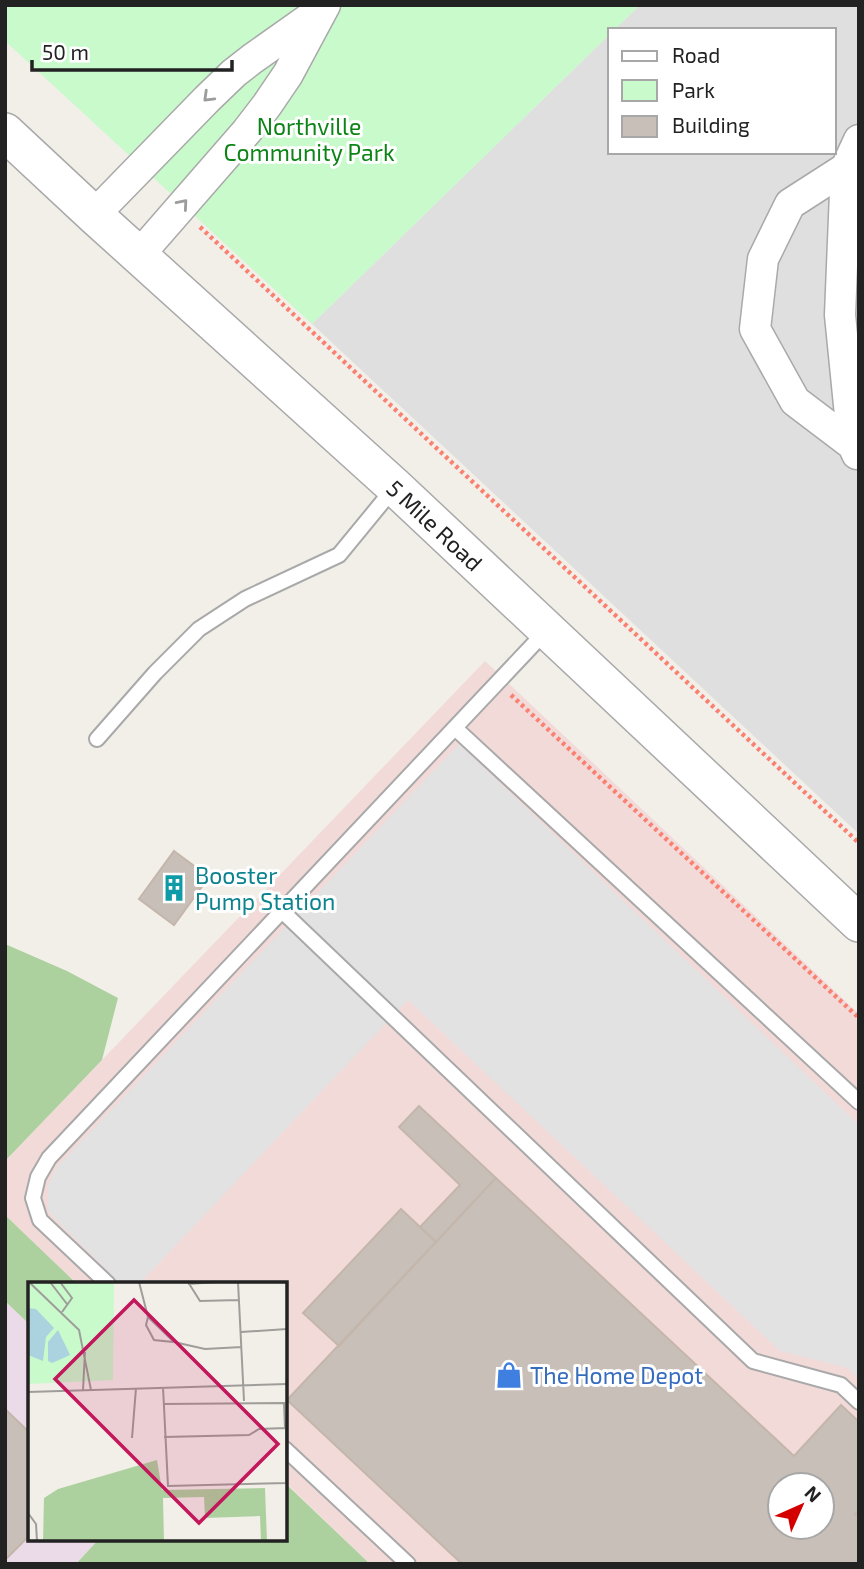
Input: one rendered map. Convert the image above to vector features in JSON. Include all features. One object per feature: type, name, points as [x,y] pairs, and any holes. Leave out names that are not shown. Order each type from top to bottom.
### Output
[{"type":"street","points":[[139,256],[267,105],[288,74],[323,8]]},
{"type":"street","points":[[94,215],[206,99],[251,59],[323,8]]},
{"type":"street","name":"5 Mile Road","points":[[5,132],[395,487],[859,923]]},
{"type":"street","points":[[856,451],[840,315],[846,168],[859,140]]},
{"type":"street","points":[[846,168],[790,204],[763,259],[755,329],[795,401],[856,451]]},
{"type":"lane","points":[[97,739],[155,673],[199,629],[245,599],[339,555],[395,487]]},
{"type":"lane","points":[[106,1282],[40,1220],[33,1198],[38,1177],[49,1158],[547,630]]},
{"type":"lane","points":[[455,728],[859,1102]]},
{"type":"lane","points":[[282,911],[753,1361],[841,1385],[859,1402]]},
{"type":"lane","points":[[287,1451],[408,1564]]},
{"type":"path","points":[[180,208],[859,843]]},
{"type":"path","points":[[498,682],[859,1018]]},
{"type":"shaded area","points":[[640,5],[859,5],[859,834],[312,324],[608,36],[608,154],[836,154],[836,28],[616,28]]},
{"type":"shaded area","points":[[485,661],[859,1014],[859,1564],[370,1564],[287,1484],[287,1282],[75,1282],[5,1215],[5,1161]]},
{"type":"shaded area","points":[[459,744],[859,1125],[859,1379],[848,1368],[780,1351],[408,1000],[141,1282],[119,1282],[53,1217],[48,1210],[48,1185],[57,1167]]},
{"type":"shaded area","points":[[5,1301],[28,1323],[28,1541],[97,1541],[76,1564],[5,1564]]},
{"type":"green space","name":"Northville Community Park","points":[[5,5],[640,5],[616,28],[608,28],[608,36],[312,324],[5,41]]},
{"type":"green space","points":[[5,944],[67,971],[118,998],[102,1060],[5,1161]]},
{"type":"green space","points":[[5,1215],[75,1282],[28,1282],[28,1323],[5,1301]]},
{"type":"green space","points":[[287,1485],[370,1564],[76,1564],[97,1541],[287,1541]]},
{"type":"building","name":"Booster Pump Station","points":[[174,851],[209,877],[174,925],[139,899]]},
{"type":"building","points":[[419,1106],[496,1178],[436,1242],[420,1227],[460,1185],[399,1127]]},
{"type":"building","name":"The Home Depot","points":[[496,1178],[794,1456],[841,1405],[859,1422],[859,1510],[855,1514],[859,1518],[859,1564],[462,1564],[287,1400]]},
{"type":"building","points":[[401,1209],[436,1242],[339,1346],[303,1313]]},
{"type":"building","points":[[5,1409],[28,1431],[28,1537],[5,1560]]},
{"type":"place","name":"Booster Pump Station","points":[[174,888]]},
{"type":"place","name":"The Home Depot","points":[[509,1375]]}]
